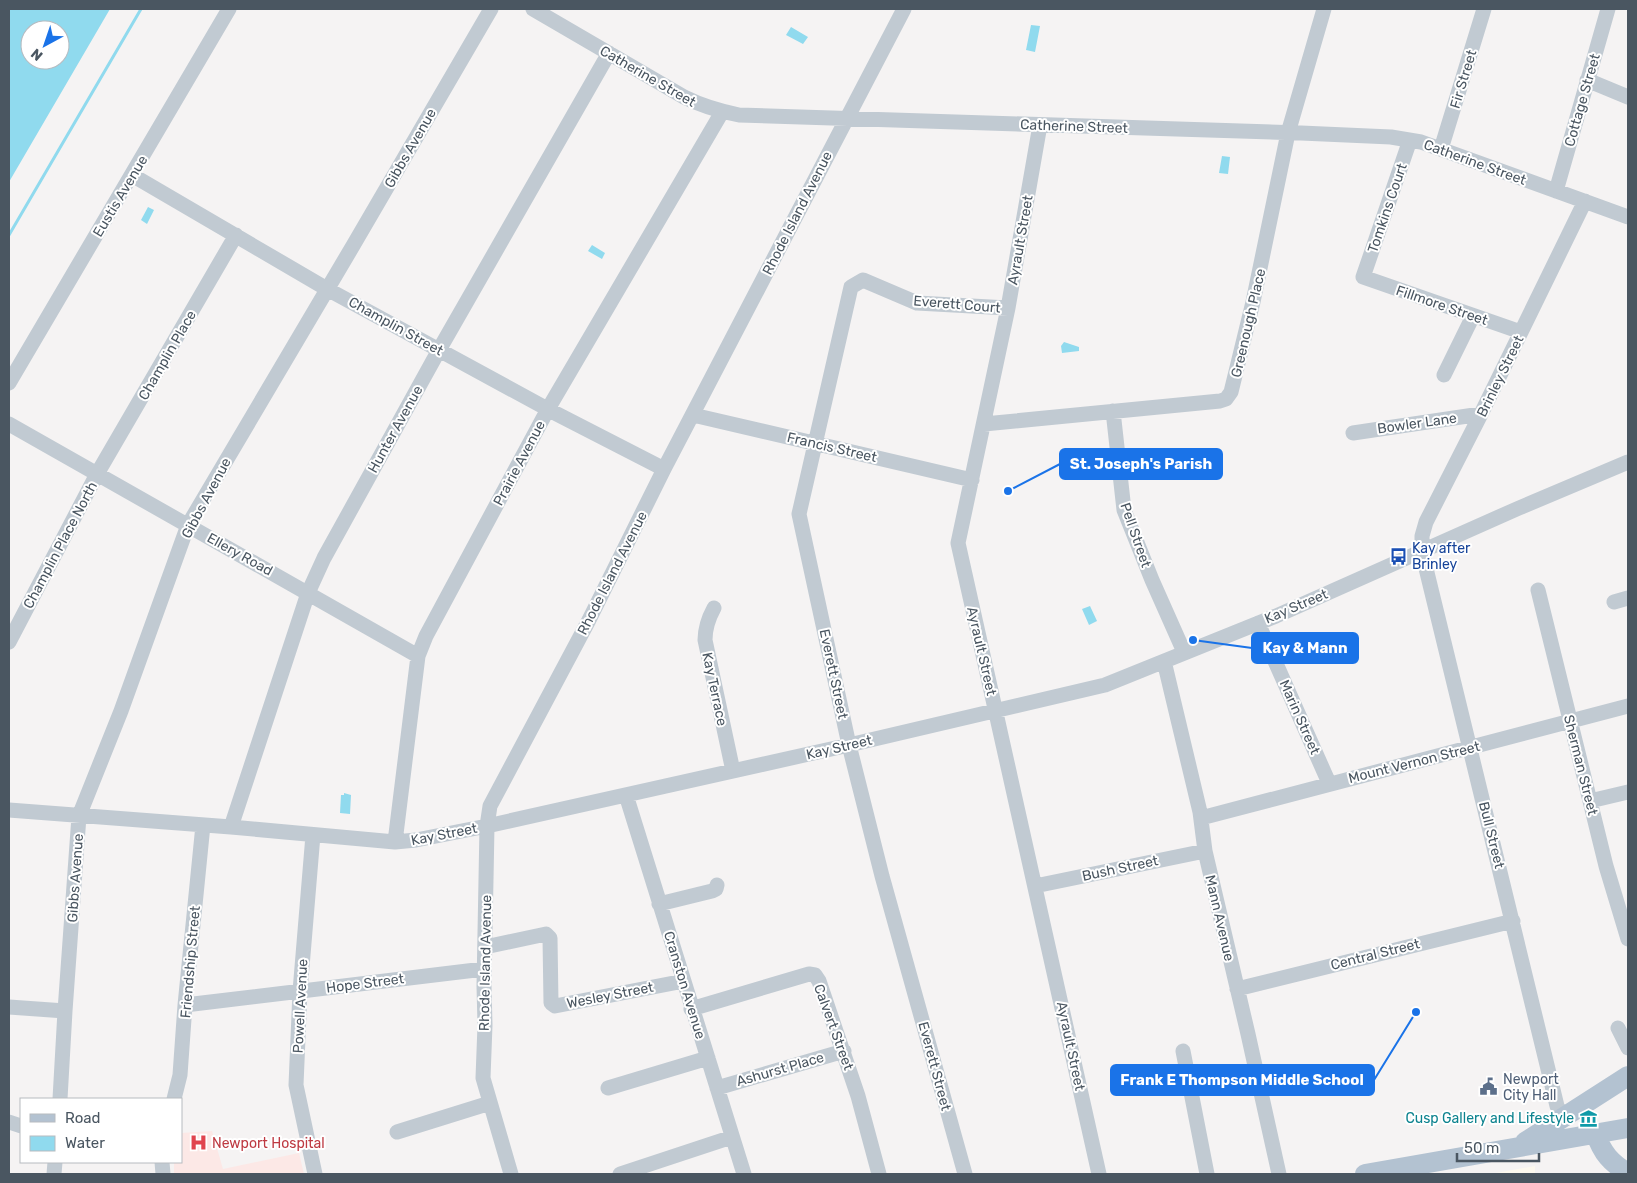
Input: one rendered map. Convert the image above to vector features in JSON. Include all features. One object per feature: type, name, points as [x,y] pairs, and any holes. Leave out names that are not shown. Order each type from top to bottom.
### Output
[{"type":"main road","points":[[1517,1147],[1628,1076]]},
{"type":"main road","points":[[1364,1174],[1628,1128]]},
{"type":"main road","points":[[1596,1134],[1608,1158],[1628,1173]]},
{"type":"street","name":"Eustis Avenue","points":[[9,383],[229,9]]},
{"type":"street","name":"Gibbs Avenue","points":[[60,1098],[79,816],[121,711],[188,525],[491,9]]},
{"type":"street","name":"Catherine Street","points":[[533,9],[702,107],[722,112],[739,115],[1391,137],[1410,140],[1441,150],[1628,217]]},
{"type":"street","name":"Rhode Island Avenue","points":[[511,1174],[483,1078],[487,826],[490,806],[589,620],[664,469],[904,9]]},
{"type":"street","name":"Greenough Place","points":[[984,424],[1226,399],[1231,392],[1255,293],[1288,133],[1324,9]]},
{"type":"street","name":"Fir Street","points":[[1441,150],[1484,9]]},
{"type":"street","name":"Cottage Street","points":[[1556,191],[1608,9]]},
{"type":"street","name":"Hunter Avenue","points":[[231,827],[308,593],[324,558],[439,350],[609,53]]},
{"type":"street","points":[[1587,80],[1628,97]]},
{"type":"street","name":"Prairie Avenue","points":[[395,842],[418,656],[431,627],[548,410],[722,112]]},
{"type":"street","name":"Ayrault Street","points":[[1040,125],[1008,308],[958,543],[1099,1174]]},
{"type":"street","name":"Tomkins Court","points":[[1363,277],[1410,140]]},
{"type":"street","name":"Champlin Street","points":[[132,175],[326,289],[548,410],[664,469]]},
{"type":"street","name":"Brinley Street","points":[[1422,552],[1422,536],[1426,522],[1585,201]]},
{"type":"street","name":"Champlin Place","points":[[97,474],[236,235]]},
{"type":"street","name":"Fillmore Street","points":[[1363,277],[1521,332]]},
{"type":"street","name":"Everett Court","points":[[851,287],[863,280],[917,303],[1008,308]]},
{"type":"street","name":"Everett Street","points":[[851,287],[799,514],[849,744],[882,876],[965,1174]]},
{"type":"street","points":[[1444,375],[1473,316]]},
{"type":"street","name":"Pell Street","points":[[1113,411],[1124,510],[1184,652]]},
{"type":"street","name":"Bowler Lane","points":[[1353,434],[1481,414]]},
{"type":"street","name":"Francis Street","points":[[693,415],[972,480]]},
{"type":"street","name":"Ellery Road","points":[[9,424],[418,656]]},
{"type":"street","name":"Kay Street","points":[[9,810],[395,842],[416,840],[487,826],[1105,685],[1258,623],[1628,462]]},
{"type":"street","name":"Champlin Place North","points":[[9,642],[97,474]]},
{"type":"street","name":"Bull Street","points":[[1422,552],[1557,1106],[1564,1118]]},
{"type":"street","name":"Sherman Street","points":[[1538,590],[1606,866],[1628,939]]},
{"type":"street","name":"Kay Terrace","points":[[714,608],[707,621],[705,640],[733,771]]},
{"type":"street","name":"Marin Street","points":[[1258,623],[1329,783]]},
{"type":"street","name":"Mann Avenue","points":[[1164,661],[1201,818],[1205,851],[1279,1174]]},
{"type":"street","name":"Mount Vernon Street","points":[[1201,818],[1628,706]]},
{"type":"street","points":[[1590,801],[1628,792]]},
{"type":"street","name":"Cranston Avenue","points":[[626,795],[684,980],[691,1009],[744,1174]]},
{"type":"street","name":"Friendship Street","points":[[174,1098],[180,1075],[203,825]]},
{"type":"street","name":"Powell Avenue","points":[[313,835],[300,991],[296,1086],[315,1174]]},
{"type":"street","name":"Bush Street","points":[[1035,886],[1205,851]]},
{"type":"street","points":[[659,904],[712,891],[716,889],[717,885]]},
{"type":"street","name":"Central Street","points":[[1237,989],[1513,921]]},
{"type":"street","name":"Wesley Street","points":[[485,947],[546,934],[550,938],[551,1003],[555,1006],[684,980]]},
{"type":"street","name":"Hope Street","points":[[185,1005],[484,969]]},
{"type":"street","name":"Calvert Street","points":[[691,1009],[809,974],[815,975],[819,981],[844,1051],[879,1174]]},
{"type":"street","points":[[9,1007],[65,1012]]},
{"type":"street","points":[[1618,1028],[1628,1048]]},
{"type":"street","name":"Ashurst Place","points":[[717,1088],[844,1051]]},
{"type":"street","points":[[1183,1052],[1207,1174]]},
{"type":"street","points":[[608,1088],[708,1058]]},
{"type":"street","points":[[397,1132],[490,1103]]},
{"type":"street","points":[[620,1174],[732,1137]]},
{"type":"shaded area","name":"Newport Hospital","points":[[212,1131],[223,1169],[299,1153],[304,1174],[174,1174],[174,1163],[182,1163],[182,1133]]},
{"type":"shaded area","points":[[1535,1166],[1535,1174],[1490,1174]]},
{"type":"water","points":[[9,9],[110,9],[9,182]]},
{"type":"water","points":[[1031,25],[1040,26],[1035,52],[1026,50]]},
{"type":"water","points":[[791,27],[808,37],[803,44],[786,35]]},
{"type":"water","points":[[1222,156],[1230,157],[1228,174],[1219,173]]},
{"type":"water","points":[[148,207],[154,210],[147,224],[141,220]]},
{"type":"water","points":[[592,245],[605,253],[602,259],[588,251]]},
{"type":"water","points":[[1064,342],[1079,347],[1079,351],[1062,353],[1061,346]]},
{"type":"water","points":[[1090,606],[1097,621],[1089,625],[1082,609]]},
{"type":"water","points":[[344,793],[351,795],[350,814],[340,813],[341,795],[344,795]]},
{"type":"waterway","points":[[9,235],[141,9]]},
{"type":"place","name":"St. Joseph's Parish","points":[[1008,491]]},
{"type":"place","name":"Kay after Brinley","points":[[1398,556]]},
{"type":"place","name":"Kay & Mann","points":[[1193,640]]},
{"type":"place","name":"Frank E Thompson Middle School","points":[[1416,1012]]},
{"type":"place","name":"Newport City Hall","points":[[1489,1087]]},
{"type":"place","name":"Cusp Gallery and Lifestyle","points":[[1588,1118]]},
{"type":"place","name":"Newport Hospital","points":[[198,1143]]}]
